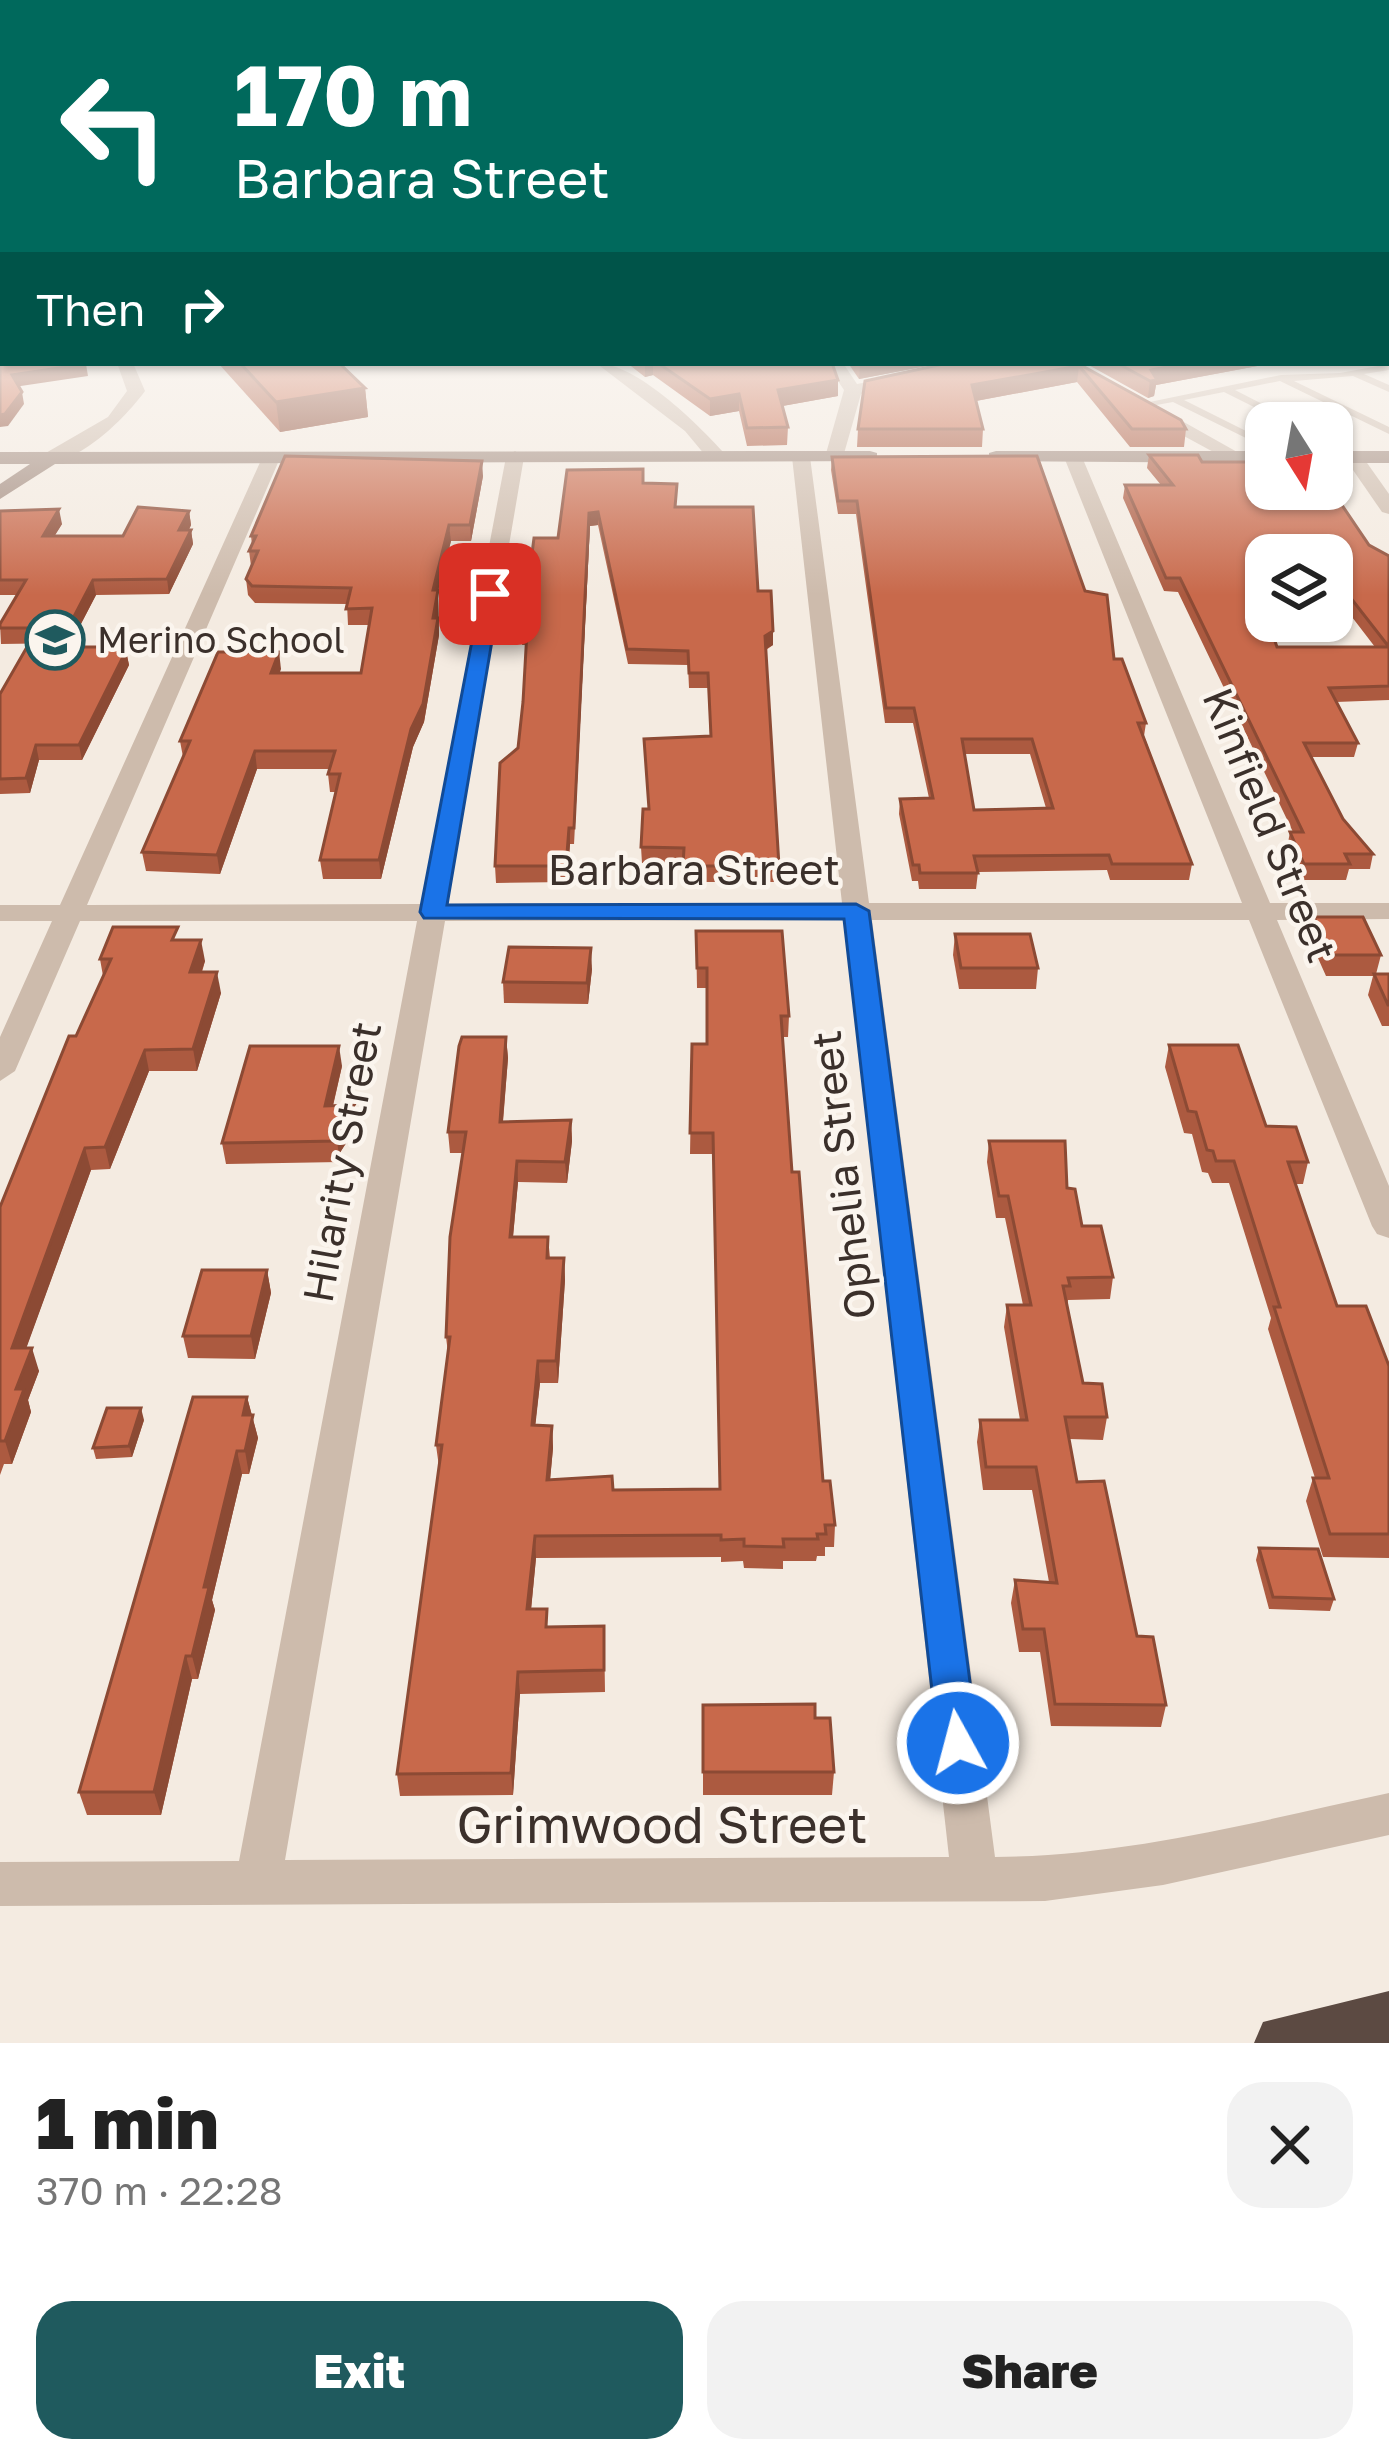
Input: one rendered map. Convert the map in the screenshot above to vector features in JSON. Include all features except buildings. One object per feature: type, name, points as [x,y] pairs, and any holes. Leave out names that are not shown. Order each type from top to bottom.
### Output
[{"type":"highway","points":[[1284,2043],[1389,2021]]},
{"type":"main road","points":[[0,458],[882,457]]},
{"type":"main road","points":[[977,457],[1245,457]]},
{"type":"main road","points":[[1353,457],[1389,457]]},
{"type":"main road","points":[[0,493],[51,458]]},
{"type":"street","points":[[51,458],[124,412],[129,403]]},
{"type":"street","points":[[659,403],[691,427],[717,457]]},
{"type":"street","name":"Ophelia Street","points":[[846,403],[817,457],[856,911],[975,1882]]},
{"type":"street","points":[[1137,403],[1237,457]]},
{"type":"street","name":"Kinfield Street","points":[[1073,457],[1389,1226]]},
{"type":"street","points":[[0,1072],[271,458]]},
{"type":"street","name":"Hilarity Street","points":[[258,1883],[515,458]]},
{"type":"street","points":[[1353,469],[1389,508]]},
{"type":"street","name":"Barbara Street","points":[[0,913],[1389,910]]},
{"type":"street","name":"Grimwood Street","points":[[0,1884],[975,1882],[1104,1873],[1389,1814]]},
{"type":"lane","points":[[1184,403],[1245,435]]},
{"type":"lane","points":[[1332,403],[1389,431]]},
{"type":"lane","points":[[1370,422],[1389,418]]},
{"type":"place","name":"Merino School","points":[[55,640]]},
{"type":"route","points":[[490,594],[433,912],[856,911],[958,1743]]}]
